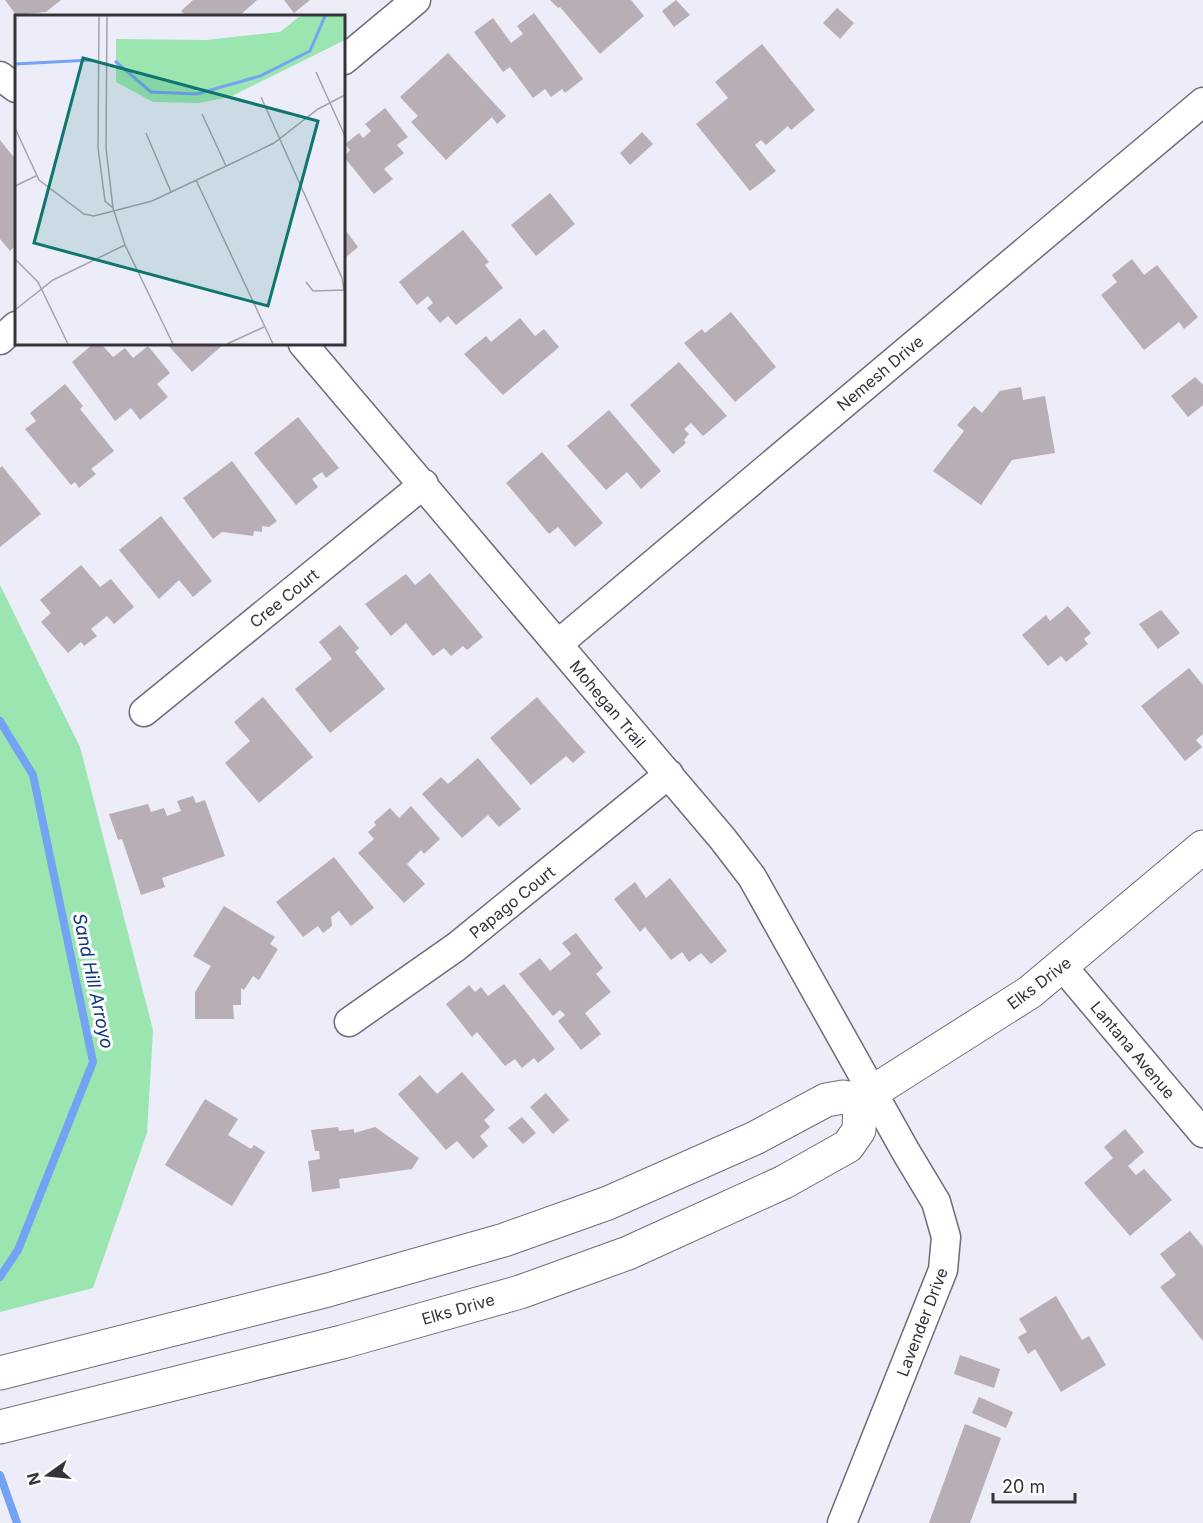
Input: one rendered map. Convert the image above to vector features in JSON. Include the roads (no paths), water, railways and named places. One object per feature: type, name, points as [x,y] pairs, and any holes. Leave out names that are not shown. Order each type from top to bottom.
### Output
[{"type":"main road","name":"Elks Drive","points":[[0,1427],[342,1342],[520,1292],[628,1253],[784,1182],[848,1146],[859,1130],[867,1096],[989,1019],[1063,967],[1203,847]]},
{"type":"main road","points":[[0,1373],[328,1290],[504,1240],[608,1203],[755,1138],[826,1100],[867,1096]]},
{"type":"street","points":[[345,59],[416,0]]},
{"type":"street","points":[[0,76],[15,87]]},
{"type":"street","name":"Nemesh Drive","points":[[558,644],[1203,102]]},
{"type":"street","points":[[0,340],[15,327]]},
{"type":"street","name":"Mohegan Trail","points":[[304,345],[669,774],[752,877],[867,1096]]},
{"type":"street","name":"Cree Court","points":[[144,712],[424,484]]},
{"type":"street","name":"Papago Court","points":[[349,1022],[456,947],[669,774]]},
{"type":"street","name":"Lantana Avenue","points":[[1063,967],[1203,1133]]},
{"type":"street","name":"Lavender Drive","points":[[842,1523],[938,1284],[946,1254],[946,1237],[936,1202],[906,1152],[867,1096]]},
{"type":"waterway","name":"Sand Hill Arroyo","points":[[0,721],[33,775],[93,1062],[18,1250],[0,1277]]},
{"type":"waterway","name":"Sand Hill Arroyo","points":[[0,1475],[17,1523]]}]
